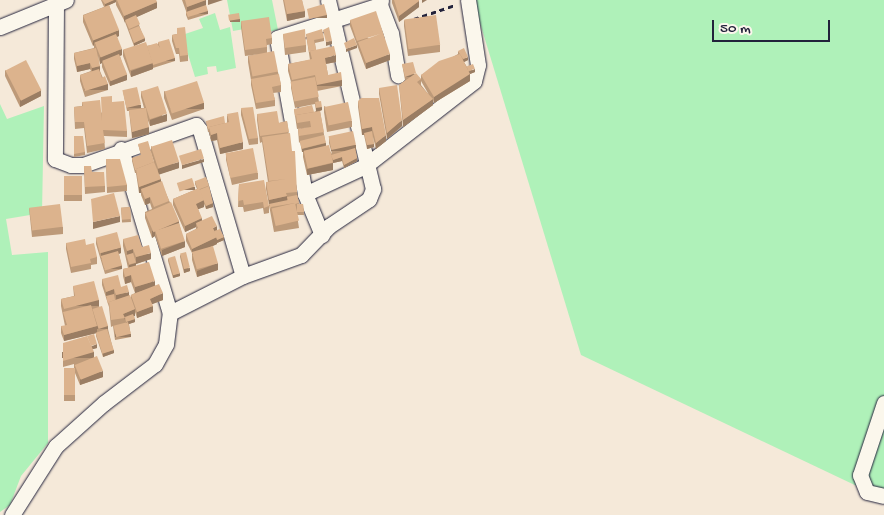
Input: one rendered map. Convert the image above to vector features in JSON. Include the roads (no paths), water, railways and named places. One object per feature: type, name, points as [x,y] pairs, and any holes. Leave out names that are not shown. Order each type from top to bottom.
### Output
[{"type":"street","points":[[170,313],[243,276],[301,254],[329,226],[369,200],[373,189],[365,166],[328,0]]},
{"type":"street","points":[[305,194],[365,166],[474,81],[478,65],[468,1]]},
{"type":"street","points":[[0,27],[34,5],[61,2],[55,158],[71,165],[83,165],[120,149],[196,125],[200,130],[243,276]]},
{"type":"street","points":[[322,235],[305,194],[277,38],[333,21],[381,3],[391,33],[398,74]]},
{"type":"street","points":[[12,515],[56,446],[104,403],[155,364],[166,344],[170,313],[120,149]]},
{"type":"street","points":[[884,404],[860,474],[867,492],[884,496]]}]
